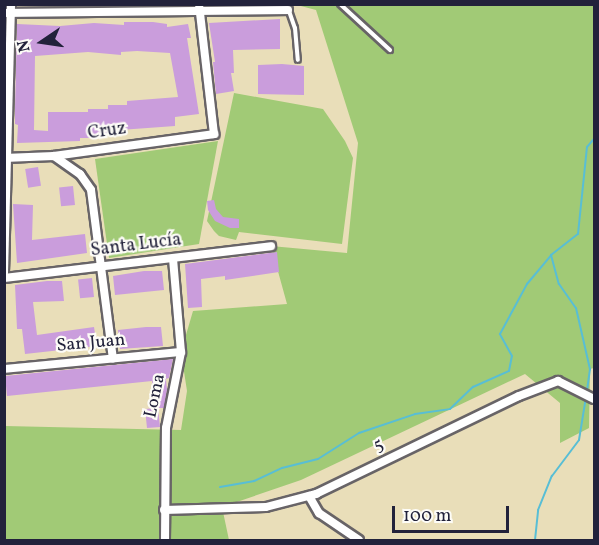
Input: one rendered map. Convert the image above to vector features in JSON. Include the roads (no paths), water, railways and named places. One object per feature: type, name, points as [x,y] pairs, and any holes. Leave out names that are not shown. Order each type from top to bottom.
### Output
[{"type":"street","points":[[4,275],[9,10],[200,7],[288,10]]},
{"type":"street","name":"Cruz","points":[[6,158],[54,156],[214,134],[200,7]]},
{"type":"street","points":[[54,156],[80,174],[91,190],[103,267],[113,359]]},
{"type":"street","name":"Santa Lucía","points":[[4,275],[103,267],[271,246]]},
{"type":"street","name":"Loma","points":[[165,540],[166,428],[181,352],[173,259]]},
{"type":"street","name":"San Juan","points":[[4,369],[181,352]]},
{"type":"street","name":"5","points":[[164,510],[266,507],[309,496],[519,396],[558,381],[594,399]]},
{"type":"street","points":[[309,496],[319,513],[359,540]]},
{"type":"lane","points":[[340,4],[390,50]]},
{"type":"lane","points":[[288,10],[295,28],[298,60]]},
{"type":"waterway","points":[[220,487],[254,481],[282,468],[318,459],[359,433],[415,414],[450,409],[473,387],[509,371],[512,356],[500,334],[527,284],[551,255],[578,234],[587,147],[594,139]]},
{"type":"waterway","points":[[551,255],[559,284],[576,308],[590,369],[587,391]]},
{"type":"waterway","points":[[535,540],[538,510],[552,476],[579,440],[586,397]]}]
